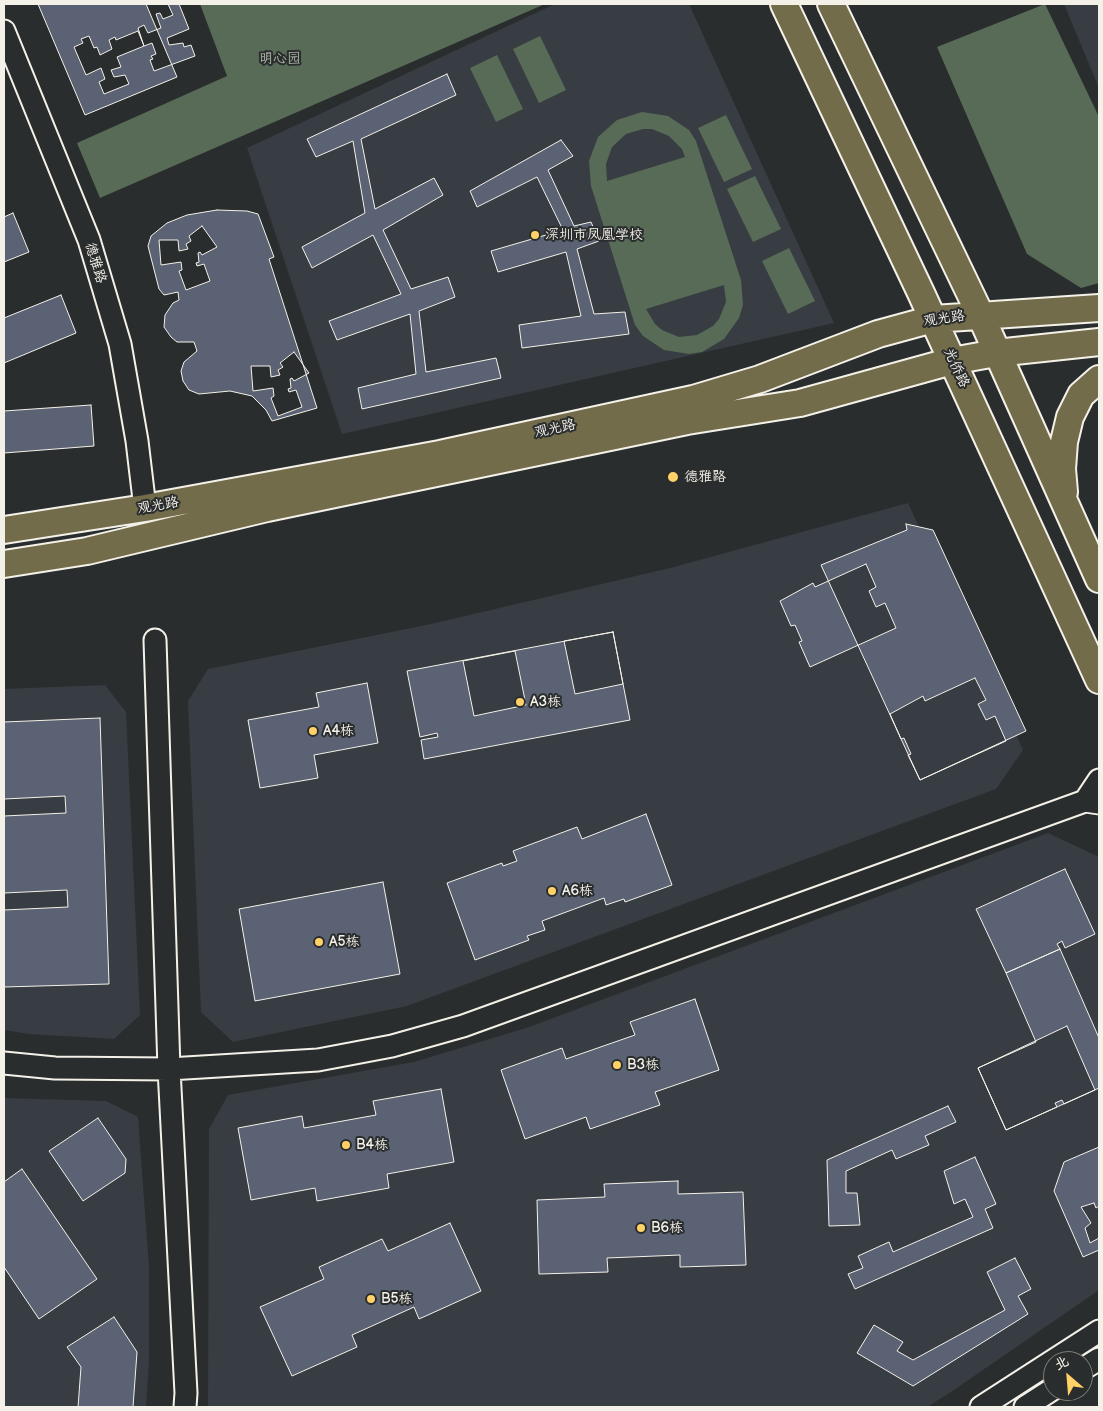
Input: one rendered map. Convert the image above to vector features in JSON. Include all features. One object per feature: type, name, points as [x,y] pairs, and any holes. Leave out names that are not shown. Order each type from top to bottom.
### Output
[{"type":"main road","name":"光侨路","points":[[784,4],[936,326],[1099,680]]},
{"type":"main road","points":[[831,4],[980,314],[1099,579]]},
{"type":"main road","name":"观光路","points":[[4,530],[145,508],[440,454],[693,399],[760,379],[878,334],[936,326],[980,314],[1042,313],[1099,308]]},
{"type":"main road","points":[[712,417],[810,374],[936,326]]},
{"type":"main road","points":[[996,353],[1099,342]]},
{"type":"main road","name":"观光路","points":[[4,564],[87,551],[267,508],[712,417],[800,403],[952,361],[996,353]]},
{"type":"main road","points":[[1066,505],[1062,469],[1064,442],[1070,417],[1082,395],[1099,379]]},
{"type":"street","name":"德雅路","points":[[4,30],[88,240],[120,344],[137,441],[145,508]]},
{"type":"street","points":[[155,640],[169,1069],[185,1407]]},
{"type":"street","points":[[4,1062],[55,1068],[169,1069],[318,1060],[392,1046],[463,1026],[1092,802],[1099,780]]},
{"type":"street","points":[[981,1407],[1099,1330]]},
{"type":"street","points":[[1024,1407],[1043,1395]]},
{"type":"shaded area","name":"深圳市凤凰学校","points":[[555,4],[689,4],[834,323],[342,434],[247,148]]},
{"type":"shaded area","points":[[1064,4],[1099,4],[1099,88]]},
{"type":"shaded area","points":[[908,503],[1023,750],[996,789],[407,1006],[233,1042],[201,1012],[188,701],[208,669],[431,624],[670,568]]},
{"type":"shaded area","points":[[105,685],[126,712],[140,1015],[114,1039],[29,1034],[4,1030],[4,689]]},
{"type":"shaded area","points":[[1048,833],[1099,857],[1099,1290],[951,1392],[927,1407],[208,1407],[209,1129],[228,1095],[414,1062],[529,1027]]},
{"type":"shaded area","points":[[4,1098],[106,1101],[138,1117],[149,1267],[149,1362],[146,1407],[4,1407]]},
{"type":"green space","name":"明心园","points":[[200,4],[545,4],[100,198],[77,143],[227,76]]},
{"type":"green space","points":[[1045,4],[1099,117],[1099,283],[1081,288],[1027,254],[937,47]]},
{"type":"green space","points":[[540,36],[566,90],[539,103],[513,49]]},
{"type":"green space","points":[[497,55],[523,109],[496,122],[470,68]]},
{"type":"green space","points":[[642,112],[668,116],[689,130],[696,141],[741,280],[743,305],[739,318],[724,339],[702,352],[689,354],[664,350],[643,336],[635,325],[591,186],[589,161],[598,137],[617,120]],"holes":[[[643,129],[652,129],[669,136],[682,149],[685,157],[607,181],[606,164],[612,147],[626,134]],[[724,285],[726,302],[719,319],[713,326],[697,335],[679,337],[662,330],[655,324],[646,309]]]},
{"type":"green space","points":[[726,115],[752,169],[724,182],[698,128]]},
{"type":"green space","points":[[755,176],[781,229],[753,242],[727,189]]},
{"type":"green space","points":[[789,248],[815,301],[788,314],[762,261]]},
{"type":"building","points":[[38,4],[146,4],[177,77],[85,115]]},
{"type":"building","points":[[168,4],[179,4],[189,29],[167,38],[169,45],[183,43],[184,47],[191,45],[195,56],[154,71],[150,60],[153,59],[151,56],[156,54],[152,43],[144,46],[138,28],[144,25],[148,33],[161,28],[156,14],[160,13],[163,19],[173,15]]},
{"type":"building","points":[[138,31],[144,46],[117,57],[121,67],[111,70],[114,77],[125,75],[129,84],[104,94],[99,82],[105,79],[101,68],[86,75],[74,47],[83,43],[81,39],[89,36],[94,48],[97,47],[100,55],[112,49],[109,40],[115,37],[116,40]]},
{"type":"building","points":[[447,74],[456,95],[361,139],[375,209],[434,178],[443,195],[383,230],[411,289],[448,277],[455,297],[419,311],[426,372],[496,358],[501,378],[362,409],[358,388],[416,374],[410,314],[337,340],[329,321],[401,294],[373,235],[312,268],[302,247],[365,213],[353,141],[316,157],[307,139]]},
{"type":"building","points":[[561,140],[573,156],[548,170],[574,226],[591,222],[599,241],[577,249],[594,314],[625,312],[629,334],[522,348],[519,325],[581,316],[566,252],[498,272],[491,251],[563,230],[537,177],[477,207],[470,191]]},
{"type":"building","points":[[217,210],[247,211],[258,214],[274,257],[269,259],[317,408],[272,421],[266,410],[252,396],[230,391],[199,394],[189,390],[183,381],[181,371],[184,362],[197,351],[194,342],[177,342],[164,327],[165,315],[173,303],[179,300],[178,292],[164,295],[159,289],[148,246],[151,236],[167,223],[187,215]]},
{"type":"building","points":[[13,213],[29,252],[4,262],[4,217]]},
{"type":"building","points":[[202,226],[217,247],[202,255],[200,252],[198,253],[199,262],[196,263],[197,266],[204,264],[210,281],[186,290],[179,271],[182,270],[181,262],[161,265],[159,240],[178,240],[179,251],[188,249],[186,244],[191,241],[189,236]]},
{"type":"building","points":[[61,295],[76,333],[4,363],[4,318]]},
{"type":"building","points":[[294,352],[309,373],[294,381],[292,378],[290,379],[291,388],[288,389],[289,392],[296,390],[302,407],[278,416],[271,398],[274,396],[273,388],[253,391],[251,366],[270,366],[271,377],[280,375],[278,370],[283,367],[280,363]]},
{"type":"building","points":[[91,405],[94,446],[4,453],[4,411]]},
{"type":"building","points":[[906,524],[933,530],[1026,731],[920,780],[821,565],[907,530]]},
{"type":"building","points":[[866,564],[876,587],[869,591],[876,607],[885,603],[896,628],[810,667],[799,642],[802,641],[795,625],[791,626],[780,601],[813,583],[815,587]]},
{"type":"building","name":"A3栋","points":[[613,632],[630,720],[424,759],[421,740],[438,737],[437,733],[420,737],[407,671]]},
{"type":"building","points":[[613,632],[623,684],[575,694],[564,641]]},
{"type":"building","points":[[515,651],[526,705],[474,716],[463,661]]},
{"type":"building","points":[[975,678],[986,700],[978,704],[986,720],[995,716],[1006,741],[920,780],[908,755],[911,754],[904,738],[901,739],[890,714],[923,696],[925,701]]},
{"type":"building","name":"A4栋","points":[[367,683],[378,743],[314,755],[318,778],[260,788],[248,720],[319,707],[316,693]]},
{"type":"building","points":[[100,718],[109,984],[4,987],[4,910],[68,907],[67,890],[4,893],[4,816],[66,813],[65,796],[4,799],[4,722]]},
{"type":"building","name":"A6栋","points":[[646,814],[672,885],[625,902],[624,899],[606,905],[604,898],[542,921],[545,930],[527,936],[529,940],[475,960],[447,883],[502,863],[503,866],[517,861],[513,851],[577,827],[582,839]]},
{"type":"building","points":[[1065,869],[1095,934],[1065,948],[1062,941],[1057,944],[1060,949],[1006,973],[976,909]]},
{"type":"building","name":"A5栋","points":[[383,882],[400,974],[255,1001],[239,909]]},
{"type":"building","points":[[1060,949],[1099,1038],[1099,1088],[1006,1130],[978,1068],[1036,1042],[1006,973]]},
{"type":"building","name":"B3栋","points":[[695,999],[719,1070],[655,1092],[660,1105],[590,1129],[586,1117],[525,1139],[501,1070],[562,1048],[566,1059],[635,1035],[630,1022]]},
{"type":"building","points":[[1067,1026],[1095,1090],[1064,1104],[1062,1100],[1055,1103],[1057,1107],[1006,1130],[978,1068]]},
{"type":"building","name":"B4栋","points":[[441,1089],[454,1162],[387,1174],[389,1188],[317,1201],[315,1188],[251,1200],[238,1128],[302,1116],[304,1128],[376,1115],[373,1101]]},
{"type":"building","points":[[948,1106],[956,1122],[925,1136],[929,1145],[896,1159],[892,1150],[846,1171],[846,1193],[857,1193],[860,1225],[829,1226],[827,1160]]},
{"type":"building","points":[[98,1118],[126,1159],[125,1173],[83,1201],[49,1151]]},
{"type":"building","points":[[1099,1147],[1099,1250],[1083,1257],[1054,1191],[1064,1162]]},
{"type":"building","points":[[975,1157],[996,1204],[985,1209],[993,1228],[855,1289],[848,1274],[863,1268],[858,1256],[889,1242],[893,1252],[973,1217],[965,1199],[954,1204],[944,1171]]},
{"type":"building","points":[[22,1169],[97,1279],[39,1319],[4,1267],[4,1182]]},
{"type":"building","name":"B6栋","points":[[678,1181],[678,1194],[743,1192],[746,1265],[680,1267],[680,1255],[607,1258],[608,1272],[539,1274],[537,1200],[605,1197],[604,1184]]},
{"type":"building","points":[[1094,1203],[1096,1208],[1099,1206],[1099,1238],[1090,1243],[1085,1228],[1091,1223],[1081,1207]]},
{"type":"building","name":"B5栋","points":[[450,1223],[481,1291],[419,1319],[414,1307],[352,1335],[357,1347],[292,1376],[260,1307],[324,1279],[319,1267],[382,1239],[388,1251]]},
{"type":"building","points":[[1015,1258],[1031,1289],[1018,1296],[1028,1314],[913,1386],[857,1353],[874,1325],[903,1342],[897,1351],[913,1360],[1005,1310],[987,1272]]},
{"type":"building","points":[[114,1317],[137,1352],[133,1407],[78,1407],[81,1367],[67,1347]]},
{"type":"place","name":"深圳市凤凰学校","points":[[535,235]]},
{"type":"place","name":"德雅路","points":[[673,477]]},
{"type":"place","name":"A3栋","points":[[520,702]]},
{"type":"place","name":"A4栋","points":[[313,731]]},
{"type":"place","name":"A6栋","points":[[552,891]]},
{"type":"place","name":"A5栋","points":[[319,942]]},
{"type":"place","name":"B3栋","points":[[617,1065]]},
{"type":"place","name":"B4栋","points":[[346,1145]]},
{"type":"place","name":"B6栋","points":[[641,1228]]},
{"type":"place","name":"B5栋","points":[[371,1299]]}]
